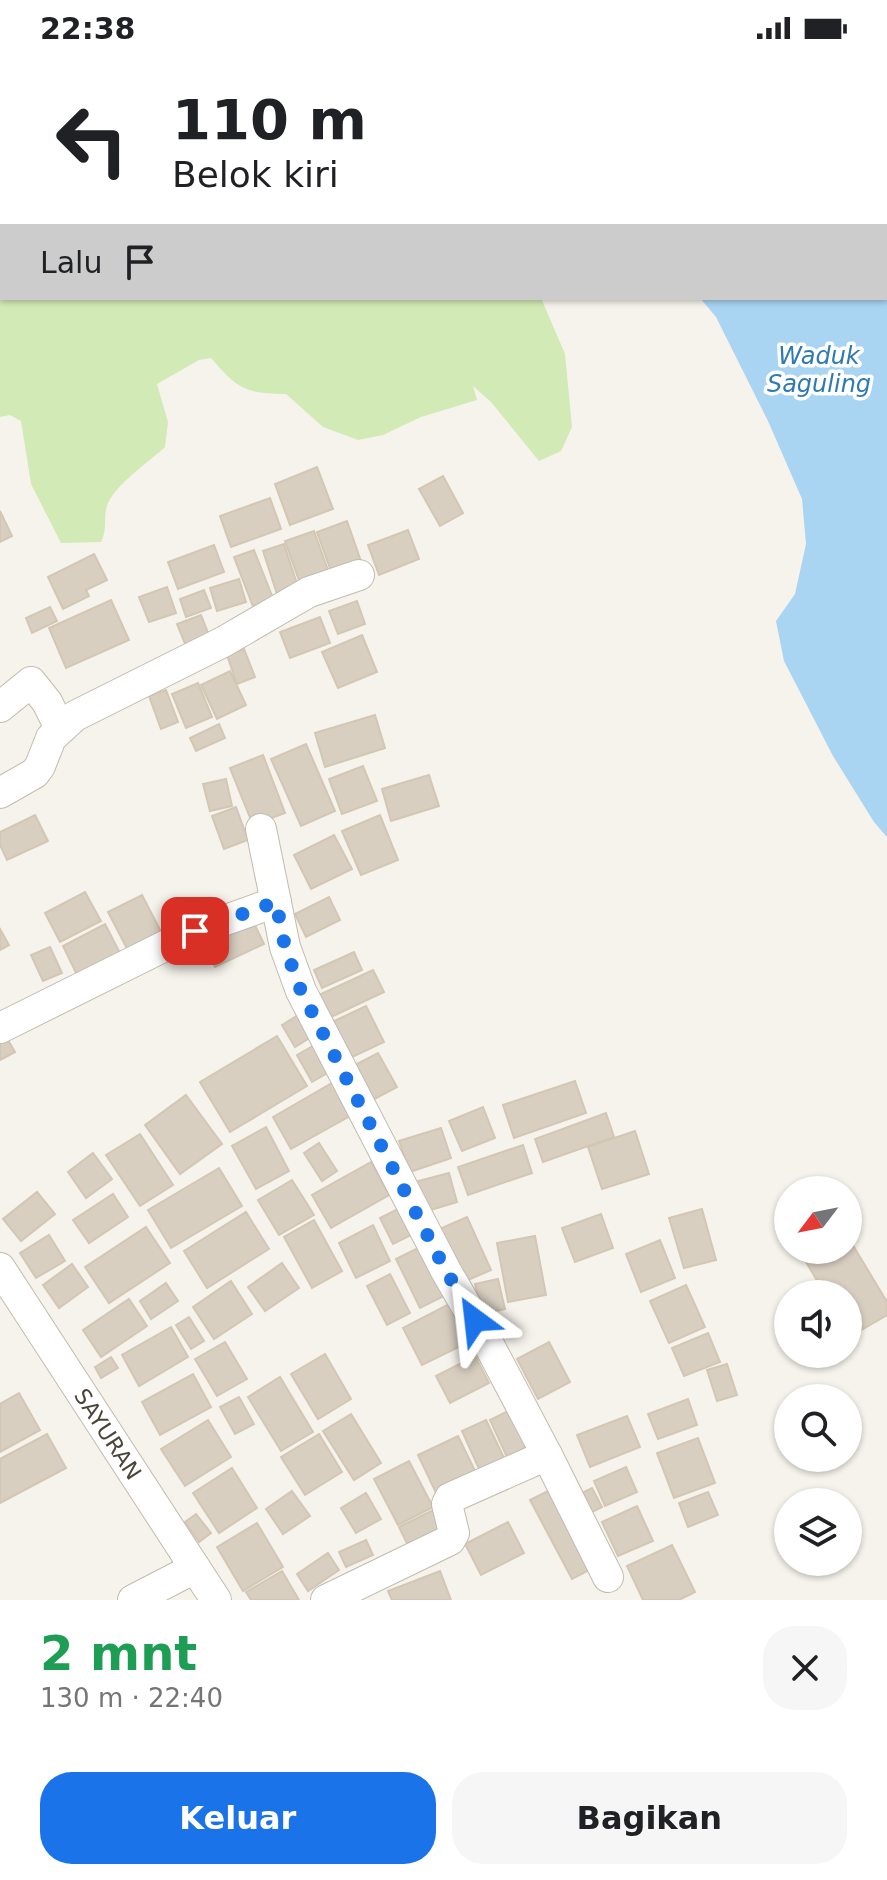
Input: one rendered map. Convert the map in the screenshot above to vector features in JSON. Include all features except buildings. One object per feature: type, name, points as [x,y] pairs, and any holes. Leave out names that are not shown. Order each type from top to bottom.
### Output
[{"type":"street","points":[[0,793],[35,773],[51,738],[75,716],[223,642],[309,592],[359,575]]},
{"type":"street","points":[[0,707],[31,682],[47,702],[60,728]]},
{"type":"street","points":[[261,829],[285,947],[301,991],[446,1271],[547,1455],[608,1577]]},
{"type":"street","points":[[0,1028],[195,931],[276,902]]},
{"type":"street","name":"SAYURAN","points":[[0,1268],[216,1600]]},
{"type":"street","points":[[326,1600],[450,1540],[454,1533],[447,1504],[450,1498],[547,1455]]},
{"type":"street","points":[[133,1600],[195,1568]]},
{"type":"green space","points":[[0,300],[542,300],[565,354],[572,427],[561,451],[539,461],[491,402],[473,386],[477,400],[421,417],[383,435],[358,440],[323,427],[286,394],[251,391],[235,383],[211,358],[199,360],[157,384],[168,422],[165,447],[124,482],[111,498],[101,542],[61,543],[31,484],[21,421],[10,415],[0,417]]},
{"type":"water","name":"Waduk Saguling","points":[[702,300],[887,300],[887,837],[874,822],[833,756],[784,661],[776,621],[795,594],[806,544],[802,499],[768,421],[716,317]]},
{"type":"route","points":[[195,931],[276,902],[285,947],[301,991],[446,1271],[475,1320]]}]
